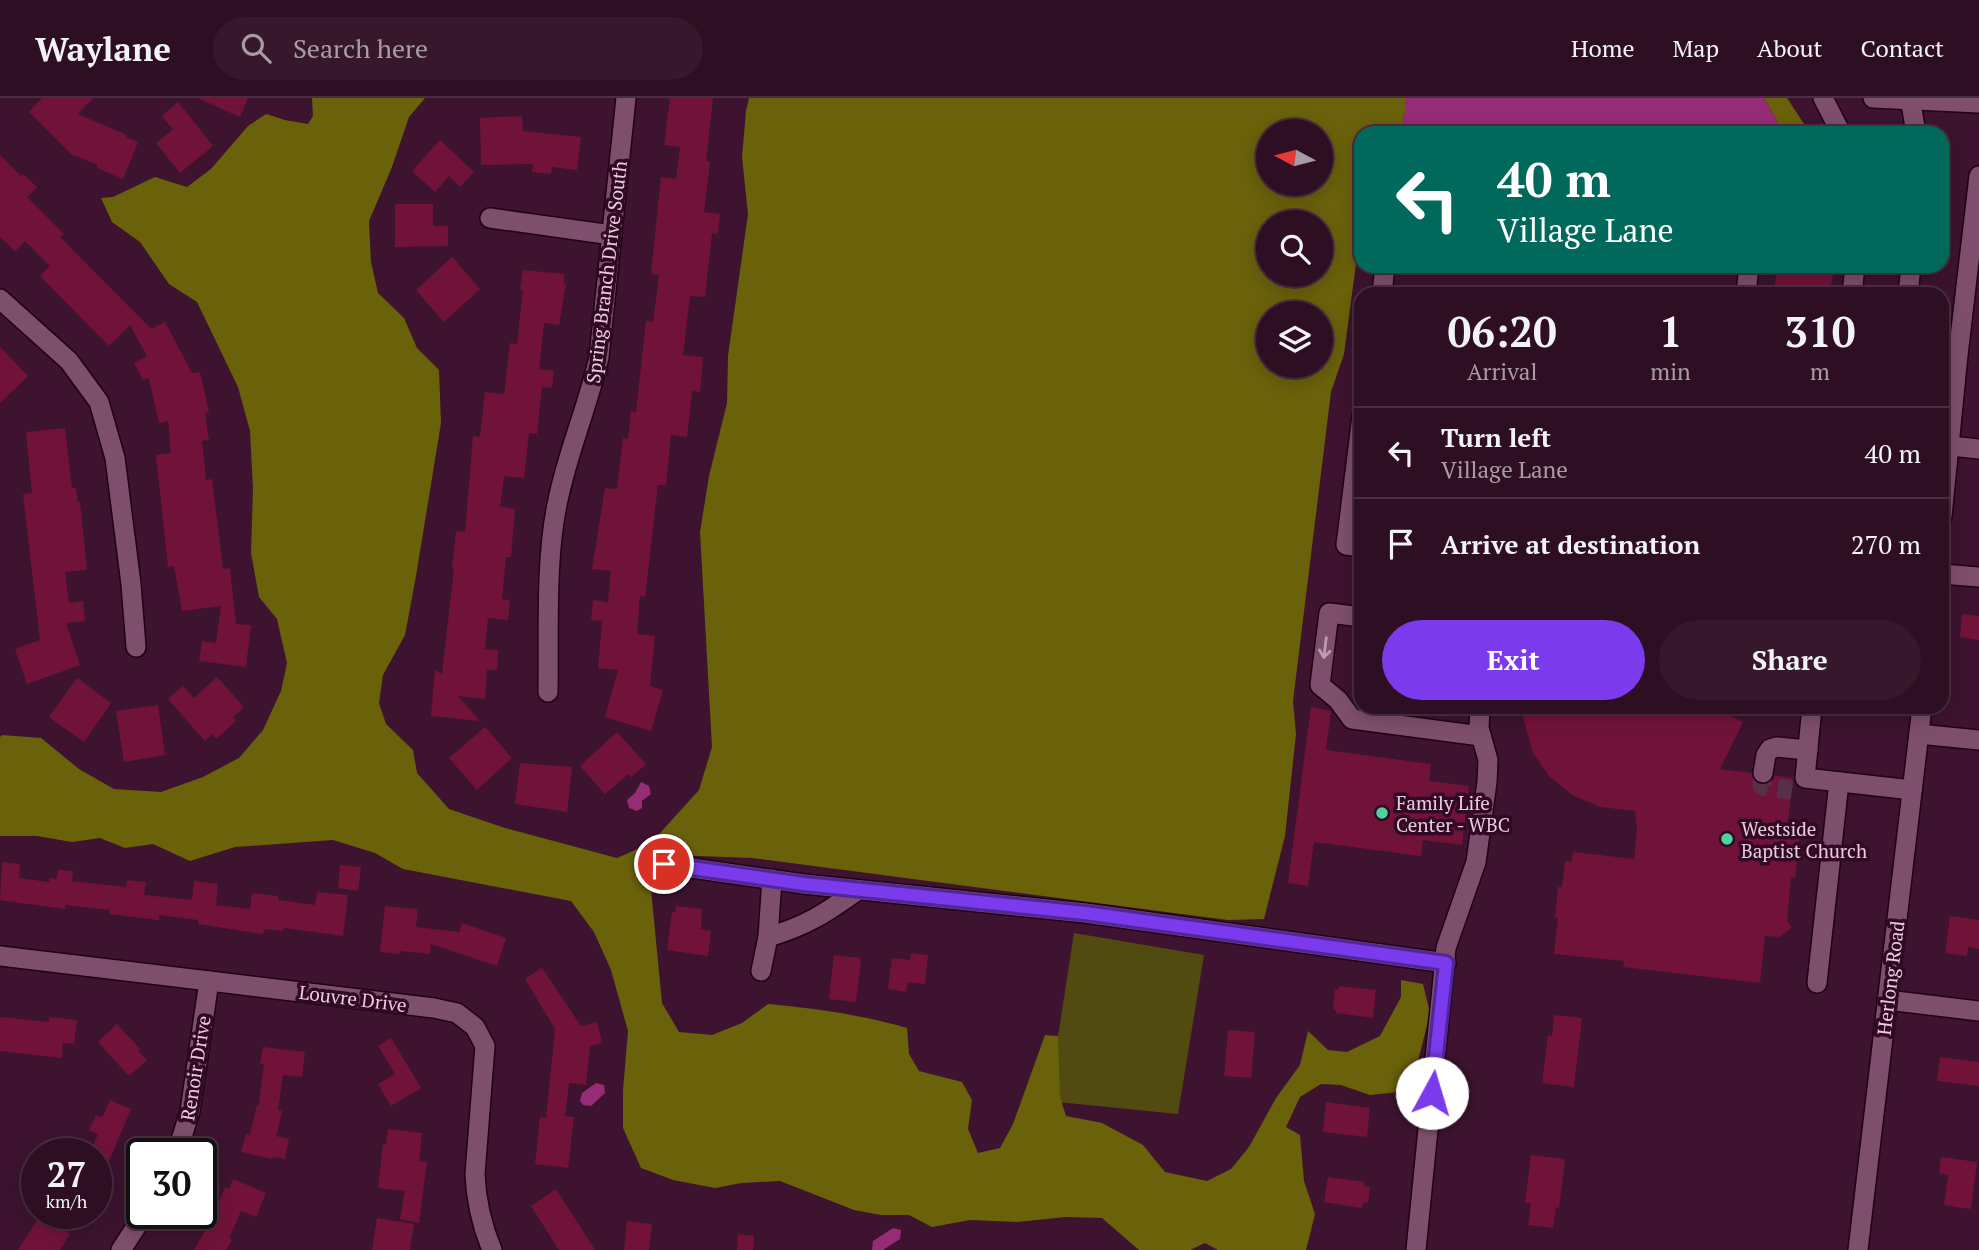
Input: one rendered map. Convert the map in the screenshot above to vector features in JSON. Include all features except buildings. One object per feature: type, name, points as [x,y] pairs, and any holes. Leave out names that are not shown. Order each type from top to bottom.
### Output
[{"type":"street","name":"Spring Branch Drive South","points":[[548,692],[555,515],[566,466],[591,394],[599,357],[626,98]]},
{"type":"street","points":[[1823,98],[1837,126]]},
{"type":"street","points":[[1872,98],[1979,103]]},
{"type":"street","points":[[1910,99],[1915,126]]},
{"type":"street","points":[[1949,421],[1979,176]]},
{"type":"street","points":[[490,218],[612,234]]},
{"type":"street","points":[[0,299],[69,361],[99,402],[116,458],[136,647]]},
{"type":"street","points":[[1949,445],[1979,449]]},
{"type":"street","points":[[1354,479],[1346,545],[1354,546]]},
{"type":"street","points":[[1949,574],[1979,577]]},
{"type":"street","points":[[1354,616],[1329,613],[1320,685],[1338,700],[1352,719],[1481,736]]},
{"type":"street","points":[[1416,1250],[1448,942],[1476,862],[1488,760],[1481,736],[1480,714]]},
{"type":"street","points":[[1811,714],[1808,750],[1798,784],[1839,782],[1912,790]]},
{"type":"street","name":"Herlong Road","points":[[1858,1250],[1921,714]]},
{"type":"street","points":[[1919,734],[1979,740]]},
{"type":"street","points":[[1763,773],[1766,755],[1770,749],[1777,747],[1808,750]]},
{"type":"street","points":[[1817,984],[1839,782]]},
{"type":"street","points":[[664,864],[858,890],[1085,913],[1446,963]]},
{"type":"street","points":[[761,971],[768,937],[772,879]]},
{"type":"street","points":[[768,937],[795,929],[821,916],[858,890]]},
{"type":"street","name":"Louvre Drive","points":[[0,957],[434,1008],[457,1013],[475,1027],[485,1046],[475,1174],[485,1234],[492,1250]]},
{"type":"street","name":"Renoir Drive","points":[[182,1138],[190,1111],[209,981]]},
{"type":"street","points":[[1887,1000],[1979,1012]]},
{"type":"street","points":[[121,1250],[135,1229]]},
{"type":"shaded area","points":[[312,98],[425,98],[409,117],[369,221],[371,262],[378,293],[404,318],[417,348],[439,370],[441,423],[405,635],[383,675],[379,703],[386,724],[413,750],[417,773],[449,809],[505,828],[617,858],[651,843],[699,790],[712,747],[700,532],[709,476],[727,403],[728,356],[748,214],[742,157],[749,98],[1405,98],[1402,126],[1354,126],[1355,273],[1344,354],[1331,392],[1293,701],[1296,734],[1285,836],[1264,919],[1228,920],[752,858],[672,855],[654,861],[651,889],[662,1003],[679,1032],[712,1035],[742,1023],[768,1004],[873,1019],[907,1028],[909,1054],[919,1071],[962,1082],[972,1100],[968,1129],[978,1153],[1000,1148],[1013,1124],[1045,1035],[1058,1036],[1060,1097],[1066,1116],[1102,1123],[1143,1145],[1165,1172],[1207,1181],[1231,1169],[1249,1147],[1276,1098],[1300,1065],[1308,1031],[1328,1050],[1347,1052],[1380,1036],[1401,997],[1401,980],[1423,984],[1430,1013],[1418,1061],[1398,1092],[1370,1095],[1341,1085],[1321,1084],[1300,1097],[1286,1127],[1300,1135],[1304,1181],[1315,1214],[1306,1250],[1218,1250],[1205,1243],[1190,1250],[1139,1250],[1102,1218],[1066,1217],[1017,1222],[970,1220],[932,1227],[909,1215],[881,1215],[854,1210],[780,1181],[741,1183],[715,1188],[673,1180],[641,1168],[623,1128],[628,1031],[611,970],[594,932],[571,901],[403,869],[375,853],[333,840],[235,847],[190,861],[153,844],[125,848],[100,838],[72,842],[37,836],[0,836],[2,735],[41,738],[79,769],[114,789],[161,792],[203,777],[239,758],[263,730],[281,691],[287,663],[277,619],[259,597],[251,553],[253,489],[250,431],[238,387],[197,302],[169,284],[140,242],[112,222],[101,198],[113,197],[155,177],[187,187],[211,169],[248,126],[266,114],[308,124],[313,116]]},
{"type":"shaded area","points":[[1405,98],[1764,98],[1780,126],[1402,126]]},
{"type":"shaded area","points":[[1764,98],[1787,98],[1805,126],[1780,126]]},
{"type":"shaded area","points":[[641,782],[649,786],[651,794],[642,801],[642,808],[637,811],[629,808],[627,800]]},
{"type":"shaded area","points":[[1074,933],[1204,955],[1178,1114],[1048,1101]]},
{"type":"shaded area","points":[[596,1083],[604,1085],[605,1093],[591,1106],[583,1105],[580,1101],[582,1093]]},
{"type":"shaded area","points":[[893,1228],[901,1230],[900,1239],[883,1250],[872,1250],[873,1241]]},
{"type":"tunnel","points":[[1763,773],[1762,786],[1792,790]]},
{"type":"place","name":"Family Life Center - WBC","points":[[1382,813]]},
{"type":"place","name":"Westside Baptist Church","points":[[1727,839]]},
{"type":"route","points":[[664,864],[804,884],[1085,913],[1446,963],[1432,1093]]}]
